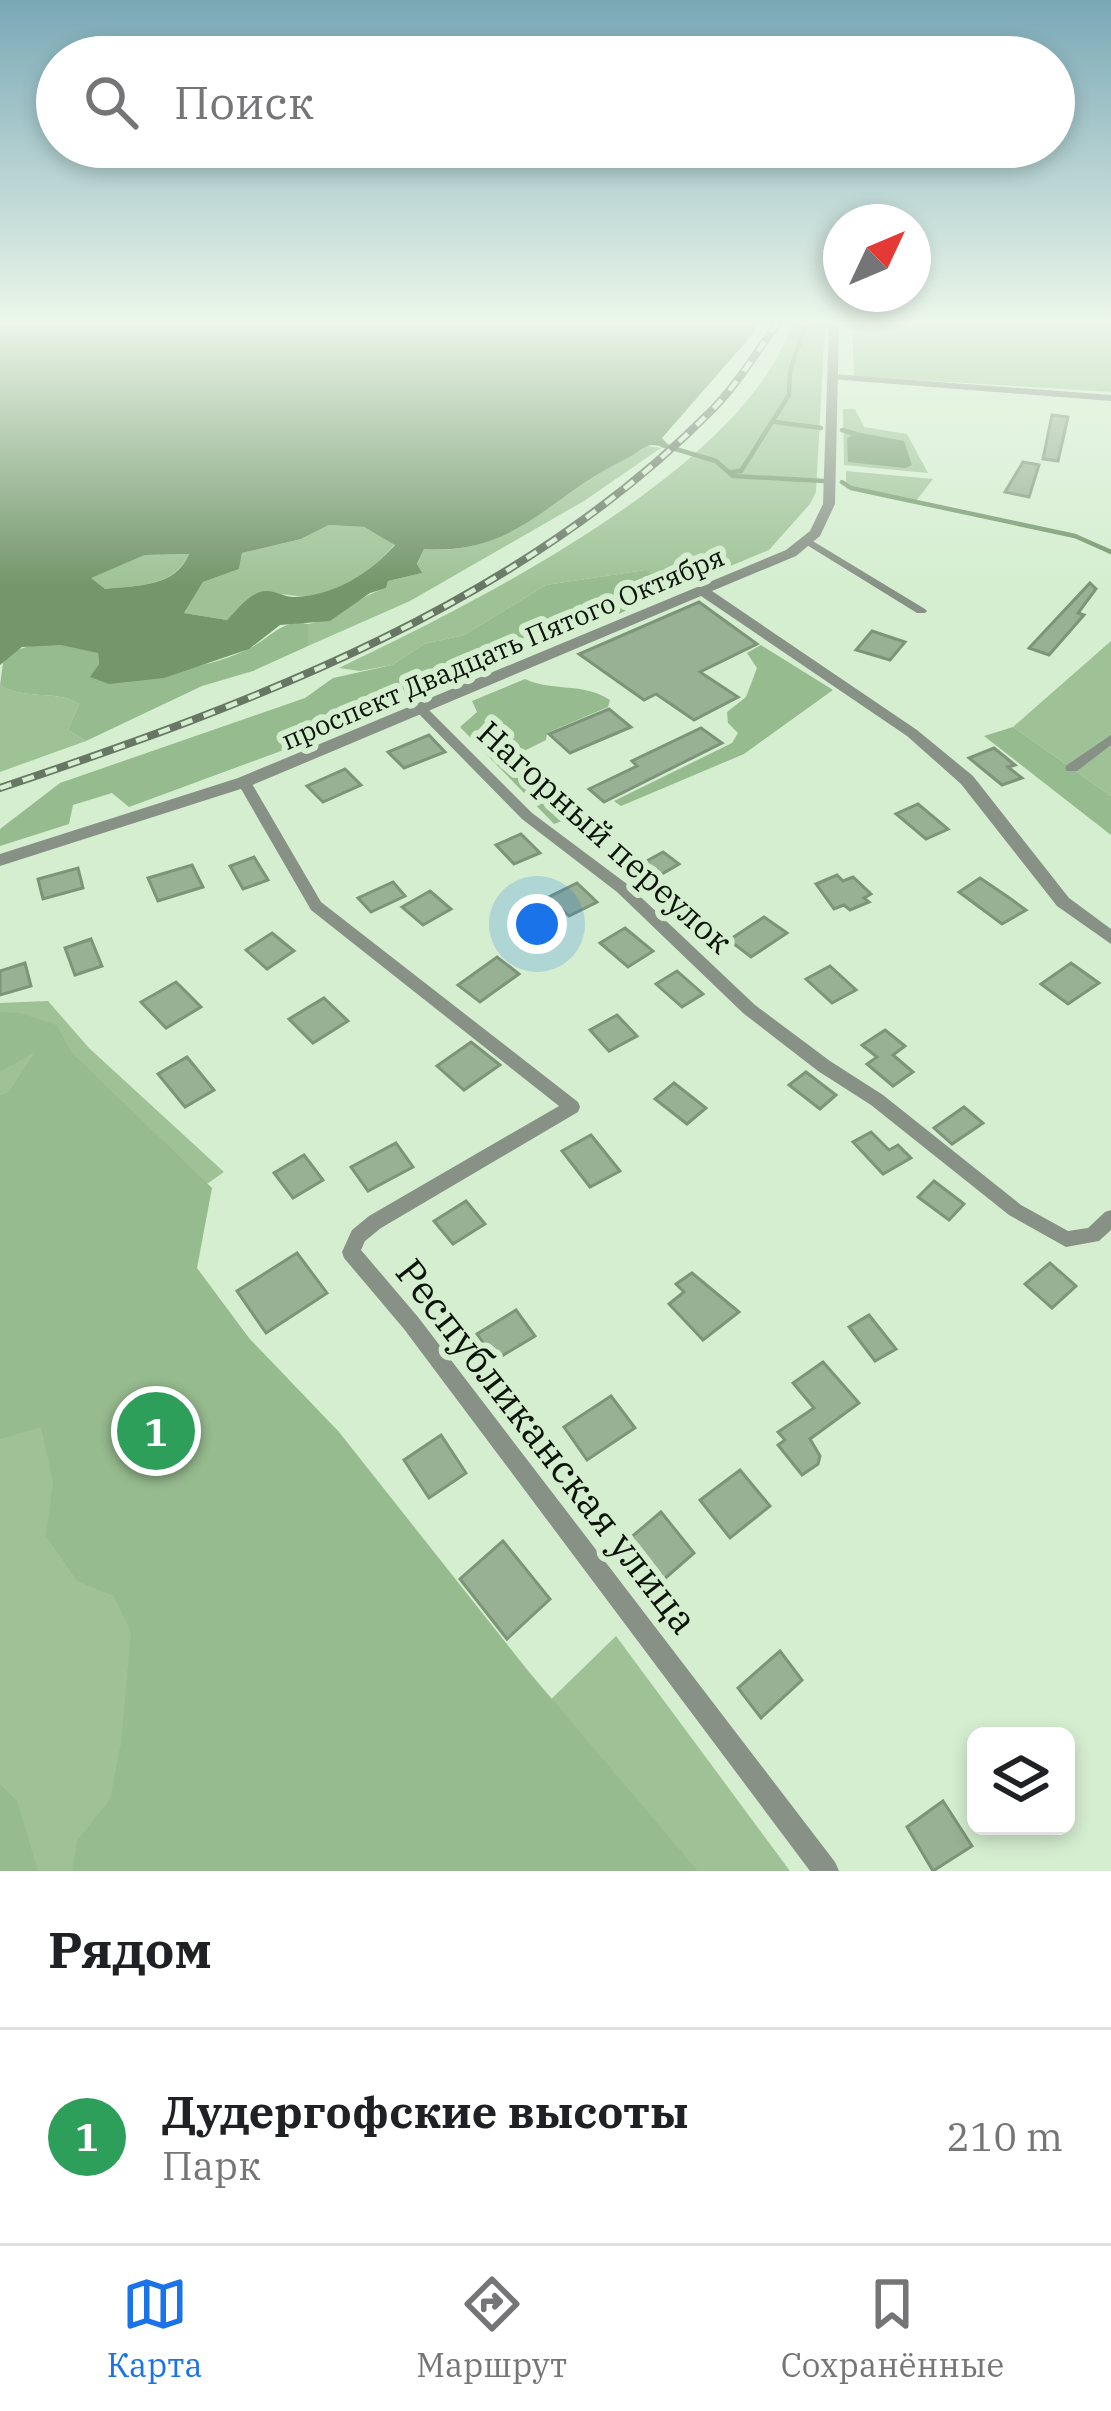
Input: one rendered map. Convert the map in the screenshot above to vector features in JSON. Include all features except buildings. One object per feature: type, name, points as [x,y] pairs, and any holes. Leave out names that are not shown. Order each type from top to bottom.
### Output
[{"type":"street","points":[[832,411],[830,504],[806,541],[921,611]]},
{"type":"street","name":"проспект Двадцать Пятого Октября","points":[[0,860],[244,782],[704,591],[790,553],[806,541]]},
{"type":"street","points":[[704,591],[912,733],[967,780],[1063,902],[1111,938]]},
{"type":"street","name":"Нагорный переулок","points":[[421,709],[527,816],[622,888],[749,1009],[877,1100],[1015,1210],[1066,1238],[1093,1235],[1111,1219]]},
{"type":"street","points":[[1072,768],[1111,739]]},
{"type":"street","name":"Республиканская улица","points":[[244,782],[316,906],[572,1107],[375,1222],[358,1236],[351,1252],[439,1360],[826,1871]]},
{"type":"shaded area","points":[[0,411],[685,411],[662,438],[669,446],[645,447],[509,533],[456,549],[424,549],[417,564],[422,573],[388,581],[386,588],[370,593],[330,621],[280,625],[249,649],[164,678],[109,684],[90,677],[99,664],[98,653],[61,645],[22,647],[0,665]],"holes":[[[329,525],[364,527],[395,545],[362,574],[337,588],[294,597],[259,592],[227,620],[184,613],[203,582],[239,569],[242,553],[301,539]],[[189,554],[183,565],[154,583],[105,589],[91,578],[145,555]]]},
{"type":"shaded area","points":[[736,411],[820,411],[816,492],[769,550],[641,603],[645,570],[546,585],[464,635],[424,644],[392,665],[360,671],[339,668],[459,608],[597,527],[662,481]]},
{"type":"shaded area","points":[[843,411],[856,411],[864,427],[907,434],[928,473],[844,465]]},
{"type":"shaded area","points":[[856,432],[904,441],[912,465],[848,462],[847,439]]},
{"type":"shaded area","points":[[647,446],[661,448],[584,501],[410,601],[308,646],[308,624],[386,588],[388,581],[421,573],[417,565],[424,549],[450,549],[496,538],[597,472]]},
{"type":"shaded area","points":[[846,471],[933,479],[916,501],[846,488]]},
{"type":"shaded area","points":[[329,525],[364,527],[395,544],[367,571],[333,591],[266,594],[227,620],[184,613],[203,582],[239,569],[242,553],[301,539]]},
{"type":"shaded area","points":[[189,554],[174,573],[153,583],[105,589],[90,578],[145,555]]},
{"type":"shaded area","points":[[645,570],[659,577],[645,590],[641,603],[619,614],[560,619],[514,643],[498,662],[407,701],[364,708],[327,734],[129,807],[112,793],[73,805],[69,824],[0,846],[0,829],[60,783],[305,698],[333,678],[392,665],[424,644],[464,635],[546,585]]},
{"type":"shaded area","points":[[297,622],[308,624],[308,646],[253,671],[202,686],[86,741],[68,730],[79,704],[0,685],[3,663],[11,654],[34,645],[98,653],[99,664],[91,677],[151,673],[229,657]]},
{"type":"shaded area","points":[[1111,641],[1111,796],[1013,727]]},
{"type":"shaded area","points":[[761,645],[833,690],[744,754],[621,806],[614,801],[732,743],[738,733],[728,723],[727,712],[746,697],[757,668],[747,653]]},
{"type":"shaded area","points":[[525,679],[589,691],[610,700],[608,707],[547,733],[546,740],[514,756],[554,786],[569,804],[568,819],[554,824],[460,727],[477,712],[472,701]]},
{"type":"shaded area","points":[[0,685],[79,704],[68,730],[86,741],[0,772]]},
{"type":"shaded area","points":[[1013,727],[1111,796],[1111,835],[984,736]]},
{"type":"shaded area","points":[[48,1001],[89,1048],[224,1172],[148,1225],[538,1712],[616,1636],[790,1871],[0,1871],[0,1003]]},
{"type":"shaded area","points":[[0,1012],[56,1025],[73,1054],[212,1188],[197,1268],[249,1338],[339,1432],[529,1672],[698,1871],[72,1871],[77,1841],[110,1799],[121,1743],[131,1632],[114,1596],[77,1581],[46,1536],[53,1482],[41,1427],[0,1439],[0,1096],[9,1092],[35,1052],[0,1072]]},
{"type":"shaded area","points":[[0,1784],[17,1801],[38,1871],[0,1871]]},
{"type":"waterway","points":[[730,472],[741,471],[779,411]]},
{"type":"waterway","points":[[775,422],[821,428]]},
{"type":"waterway","points":[[842,430],[856,434]]},
{"type":"waterway","points":[[662,445],[716,461],[733,476],[824,481]]},
{"type":"waterway","points":[[842,482],[851,488],[1075,536],[1111,552]]},
{"type":"railway","points":[[0,788],[286,683],[469,593],[555,540],[636,479],[711,411]]},
{"type":"place","name":"Дудергофские высоты","points":[[156,1431]]}]
